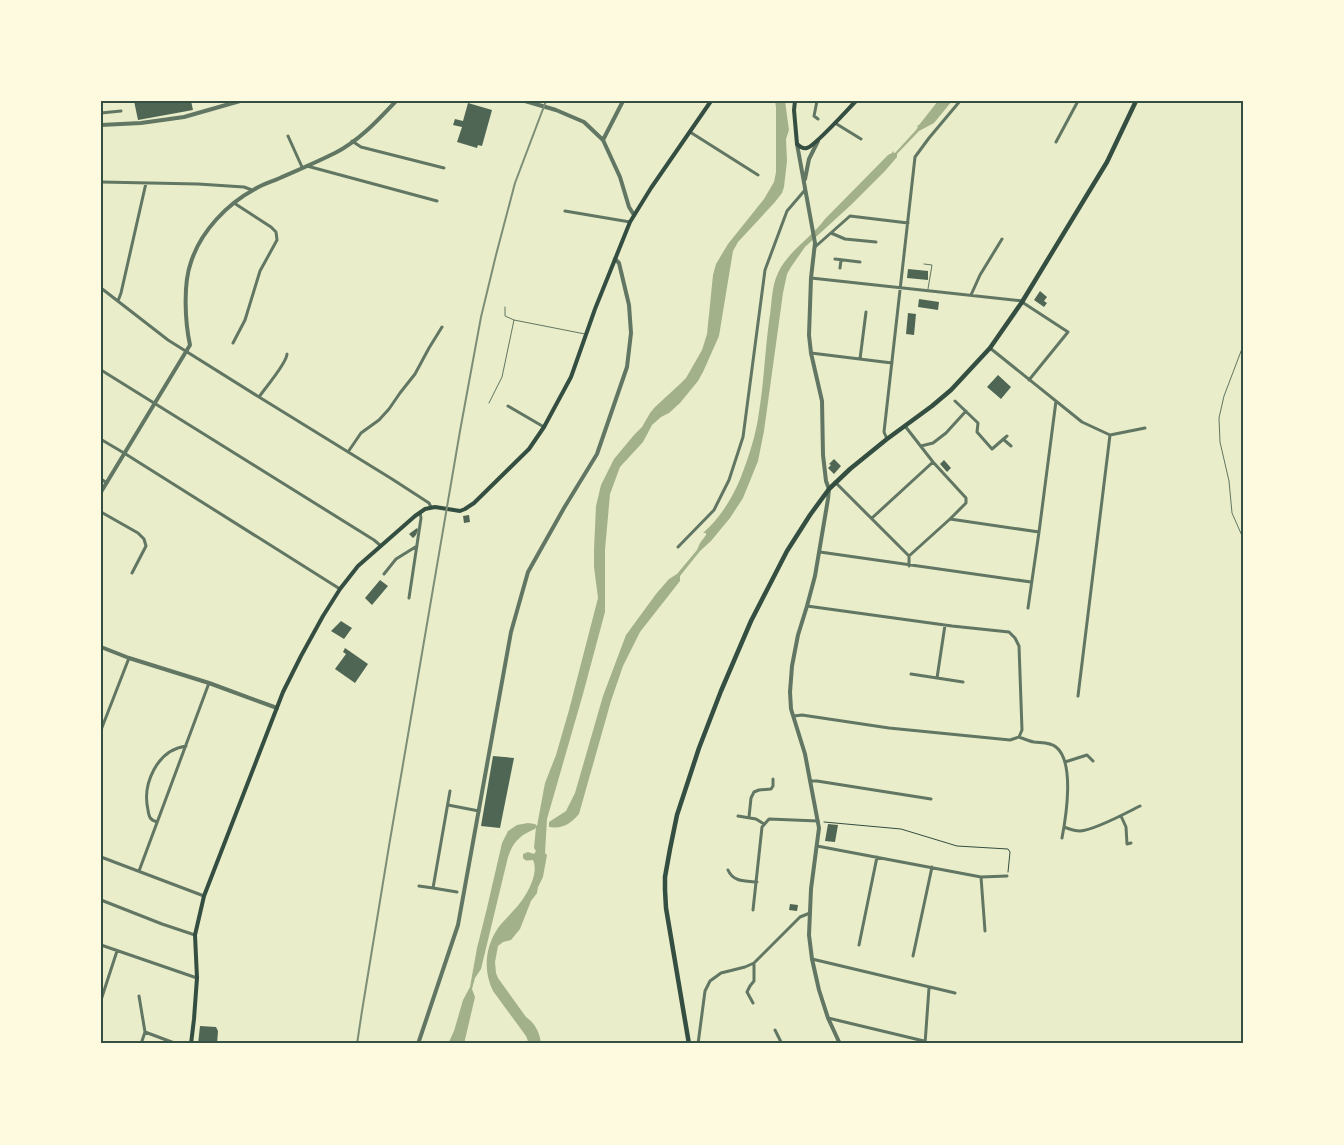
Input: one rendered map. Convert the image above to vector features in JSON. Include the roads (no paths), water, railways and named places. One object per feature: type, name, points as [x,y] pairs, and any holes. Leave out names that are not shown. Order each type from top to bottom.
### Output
[{"type":"main road","points":[[190,1044],[197,978],[195,935],[204,896],[277,708],[301,656],[323,616],[340,589],[358,566],[420,512],[433,507],[458,510],[470,507],[529,449],[544,427],[571,377],[630,222],[711,101]]},
{"type":"main road","points":[[795,101],[797,144],[801,148],[810,146],[820,138],[856,101]]},
{"type":"main road","points":[[689,1044],[666,908],[665,877],[677,816],[699,748],[751,622],[787,551],[828,489],[887,439],[932,406],[990,348],[1023,302],[1107,162],[1136,101]]},
{"type":"street","points":[[101,125],[141,123],[184,117],[240,101]]},
{"type":"street","points":[[101,492],[190,345],[186,327],[186,285],[190,262],[200,241],[234,203],[252,190],[337,152],[372,126],[396,101]]},
{"type":"street","points":[[525,101],[556,110],[584,122],[603,140],[620,177],[634,215]]},
{"type":"street","points":[[603,140],[623,101]]},
{"type":"street","points":[[817,101],[814,116],[818,119]]},
{"type":"street","points":[[887,439],[884,432],[916,157],[929,138],[960,101]]},
{"type":"street","points":[[1056,142],[1078,101]]},
{"type":"street","points":[[101,113],[121,111]]},
{"type":"street","points":[[835,123],[861,139]]},
{"type":"street","points":[[690,132],[758,175]]},
{"type":"street","points":[[288,136],[304,167],[438,201]]},
{"type":"street","points":[[678,547],[714,510],[729,480],[743,437],[765,270],[788,211],[805,188],[809,159],[820,138]]},
{"type":"street","points":[[352,141],[361,147],[444,168]]},
{"type":"street","points":[[797,144],[815,245],[811,278],[809,335],[811,353],[822,401],[823,455],[828,499],[820,552],[798,635],[792,666],[790,692],[792,709],[805,754],[819,828],[811,889],[809,935],[819,990],[828,1018],[839,1042],[834,1044]]},
{"type":"street","points":[[101,182],[198,184],[244,187],[252,190]]},
{"type":"street","points":[[118,300],[146,183]]},
{"type":"street","points":[[233,343],[245,320],[260,270],[277,240],[276,232],[271,227],[234,203]]},
{"type":"street","points":[[564,211],[630,222]]},
{"type":"street","points":[[815,245],[832,233],[850,216],[908,224]]},
{"type":"street","points":[[832,233],[846,239],[876,242]]},
{"type":"street","points":[[971,295],[980,275],[1002,239]]},
{"type":"street","points":[[418,1044],[458,925],[511,632],[528,572],[597,454],[627,367],[631,333],[629,305],[619,263],[616,259]]},
{"type":"street","points":[[835,259],[860,262]]},
{"type":"street","points":[[840,268],[842,260]]},
{"type":"street","points":[[839,276],[839,281]]},
{"type":"street","points":[[811,278],[1023,302],[1068,332],[1029,380]]},
{"type":"street","points":[[101,288],[168,340],[422,498],[433,507]]},
{"type":"street","points":[[860,359],[866,312]]},
{"type":"street","points":[[348,452],[361,433],[379,420],[389,409],[415,374],[442,327]]},
{"type":"street","points":[[990,348],[1082,422],[1110,435],[1145,428]]},
{"type":"street","points":[[811,353],[892,363]]},
{"type":"street","points":[[259,397],[283,365],[287,354]]},
{"type":"street","points":[[101,370],[381,546]]},
{"type":"street","points":[[956,401],[978,423],[977,432],[992,449],[1007,436]]},
{"type":"street","points":[[1028,608],[1056,401]]},
{"type":"street","points":[[508,406],[544,427]]},
{"type":"street","points":[[921,446],[933,443],[946,433],[966,411]]},
{"type":"street","points":[[905,426],[933,462],[966,498],[966,503],[909,556]]},
{"type":"street","points":[[1078,696],[1110,435]]},
{"type":"street","points":[[1003,439],[1010,446]]},
{"type":"street","points":[[102,440],[340,589]]},
{"type":"street","points":[[872,518],[933,462]]},
{"type":"street","points":[[101,479],[107,483]]},
{"type":"street","points":[[836,482],[909,556],[910,566]]},
{"type":"street","points":[[101,512],[138,533],[146,542],[146,546],[132,573]]},
{"type":"street","points":[[409,598],[421,518],[420,512]]},
{"type":"street","points":[[950,519],[1039,532]]},
{"type":"street","points":[[384,574],[396,559],[417,546]]},
{"type":"street","points":[[820,552],[1031,582]]},
{"type":"street","points":[[807,606],[1009,632],[1019,646],[1022,730],[1019,737]]},
{"type":"street","points":[[937,678],[945,625]]},
{"type":"street","points":[[101,647],[277,708]]},
{"type":"street","points":[[101,730],[129,658]]},
{"type":"street","points":[[911,674],[963,682]]},
{"type":"street","points":[[138,871],[209,683]]},
{"type":"street","points":[[794,716],[802,715],[889,728],[1010,740],[1019,737],[1034,742],[1049,743],[1062,753],[1065,762],[1068,785],[1062,838]]},
{"type":"street","points":[[156,822],[150,818],[146,799],[151,776],[166,754],[173,749],[186,746]]},
{"type":"street","points":[[1065,762],[1088,755],[1093,761]]},
{"type":"street","points":[[749,817],[754,792],[771,789],[773,779]]},
{"type":"street","points":[[810,782],[817,781],[931,799]]},
{"type":"street","points":[[433,888],[450,791]]},
{"type":"street","points":[[448,805],[479,811]]},
{"type":"street","points":[[1064,827],[1079,831],[1091,828],[1140,806]]},
{"type":"street","points":[[738,816],[756,818],[764,824]]},
{"type":"street","points":[[1120,816],[1126,826],[1127,844],[1131,843]]},
{"type":"street","points":[[753,910],[762,826],[769,819],[818,821]]},
{"type":"street","points":[[818,846],[981,877],[1007,876]]},
{"type":"street","points":[[101,857],[204,896]]},
{"type":"street","points":[[858,945],[877,857]]},
{"type":"street","points":[[913,956],[932,868]]},
{"type":"street","points":[[728,870],[730,876],[738,880],[757,882]]},
{"type":"street","points":[[981,877],[985,931]]},
{"type":"street","points":[[419,886],[456,892]]},
{"type":"street","points":[[101,900],[195,935]]},
{"type":"street","points":[[698,1044],[705,991],[710,981],[721,973],[754,963],[800,916],[810,913]]},
{"type":"street","points":[[101,944],[197,978]]},
{"type":"street","points":[[101,1000],[117,951]]},
{"type":"street","points":[[812,959],[955,993]]},
{"type":"street","points":[[753,1003],[747,992],[754,981],[754,963]]},
{"type":"street","points":[[828,1018],[924,1043],[929,988]]},
{"type":"street","points":[[138,996],[145,1032],[141,1044]]},
{"type":"street","points":[[775,1030],[782,1044]]},
{"type":"street","points":[[145,1032],[177,1044]]},
{"type":"lane","points":[[924,264],[932,265],[928,291]]},
{"type":"lane","points":[[506,307],[505,316],[514,320],[586,334]]},
{"type":"lane","points":[[489,403],[502,377],[514,320]]},
{"type":"lane","points":[[1243,346],[1224,396],[1219,418],[1220,442],[1229,481],[1232,513],[1243,538]]},
{"type":"railway","points":[[357,1044],[389,846],[481,317],[515,183],[546,101]]}]
